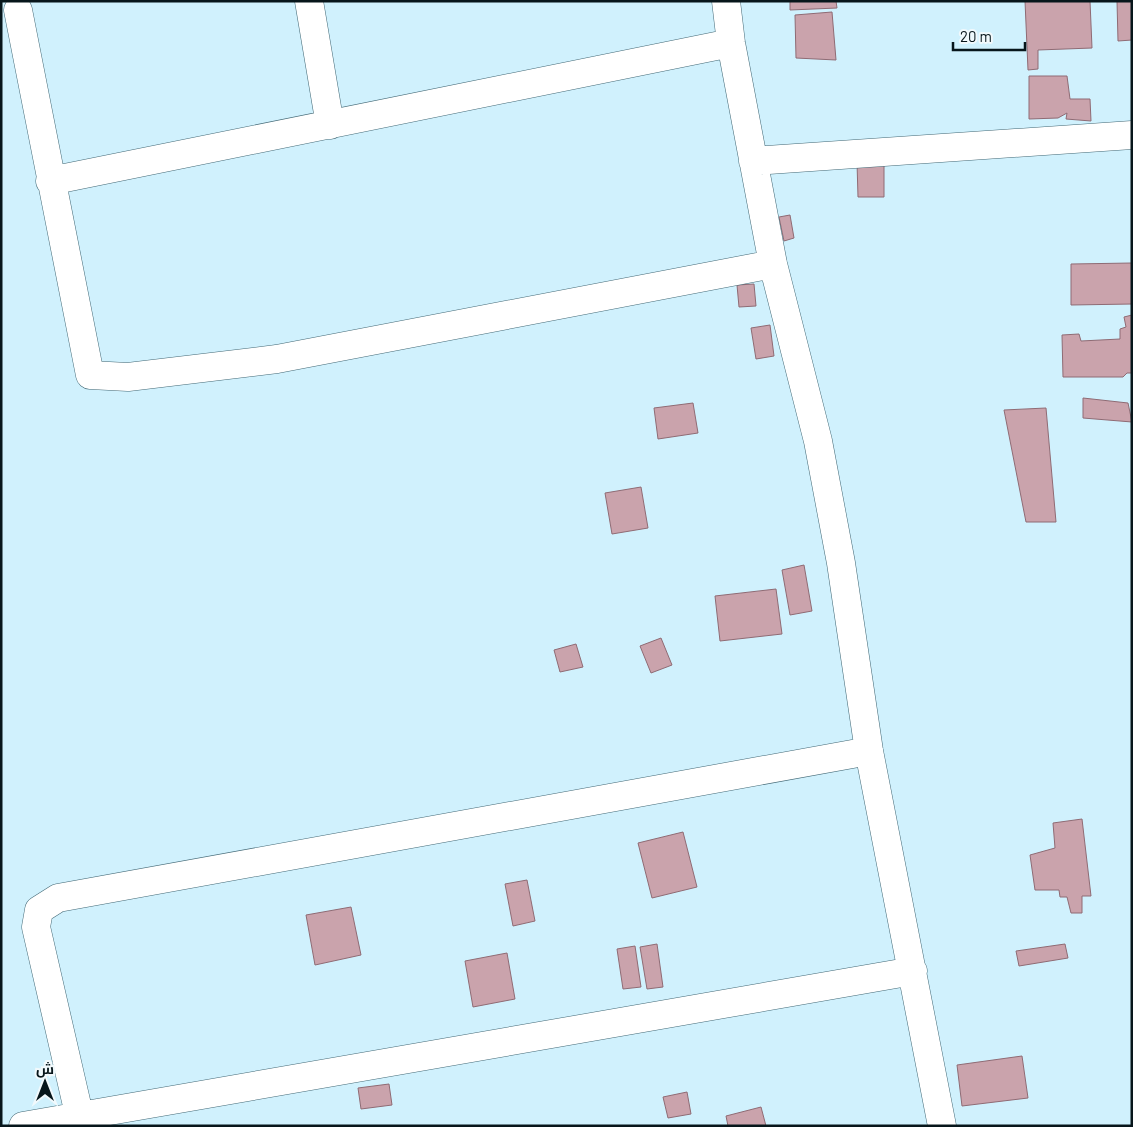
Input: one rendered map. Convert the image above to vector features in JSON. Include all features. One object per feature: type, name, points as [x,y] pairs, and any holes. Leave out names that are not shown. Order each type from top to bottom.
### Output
[{"type":"street","points":[[309,1],[330,125]]},
{"type":"street","points":[[726,1],[731,44],[773,264],[818,441],[841,563],[869,751],[942,1126]]},
{"type":"street","points":[[18,10],[50,181],[90,375],[128,377],[277,359],[773,264]]},
{"type":"street","points":[[50,181],[731,44]]},
{"type":"street","points":[[753,161],[1132,135]]},
{"type":"street","points":[[79,1114],[36,927],[39,910],[58,898],[869,751]]},
{"type":"street","points":[[23,1126],[79,1114],[913,971]]},
{"type":"building","points":[[790,1],[836,1],[837,8],[790,10]]},
{"type":"building","points":[[1025,1],[1090,1],[1092,48],[1038,50],[1038,69],[1028,70]]},
{"type":"building","points":[[1117,1],[1132,1],[1132,40],[1118,41]]},
{"type":"building","points":[[832,12],[836,60],[796,58],[795,15]]},
{"type":"building","points":[[1029,76],[1067,76],[1070,99],[1090,99],[1091,121],[1066,119],[1067,113],[1058,118],[1029,119]]},
{"type":"building","points":[[857,162],[884,162],[884,197],[858,197]]},
{"type":"building","points":[[790,215],[794,238],[784,241],[779,217]]},
{"type":"building","points":[[1132,263],[1132,304],[1071,305],[1071,264]]},
{"type":"building","points":[[754,284],[756,306],[739,307],[737,285]]},
{"type":"building","points":[[1132,315],[1132,373],[1127,373],[1123,377],[1063,377],[1062,335],[1079,334],[1081,341],[1120,339],[1120,329],[1126,327],[1124,317]]},
{"type":"building","points":[[770,325],[774,356],[756,359],[751,328]]},
{"type":"building","points":[[1083,398],[1128,403],[1132,422],[1083,418]]},
{"type":"building","points":[[693,403],[698,433],[658,439],[654,408]]},
{"type":"building","points":[[1046,408],[1056,522],[1026,522],[1004,410]]},
{"type":"building","points":[[641,487],[648,528],[612,534],[605,493]]},
{"type":"building","points":[[804,565],[812,611],[790,615],[782,570]]},
{"type":"building","points":[[776,589],[782,634],[720,641],[715,596]]},
{"type":"building","points":[[661,638],[672,665],[651,673],[640,646]]},
{"type":"building","points":[[576,644],[583,667],[560,672],[554,650]]},
{"type":"building","points":[[1082,819],[1091,896],[1082,896],[1082,913],[1071,913],[1067,897],[1060,897],[1059,890],[1035,890],[1030,855],[1055,848],[1053,823]]},
{"type":"building","points":[[683,832],[697,887],[652,898],[638,843]]},
{"type":"building","points":[[527,880],[535,921],[513,926],[505,884]]},
{"type":"building","points":[[351,907],[361,955],[315,965],[306,915]]},
{"type":"building","points":[[657,944],[663,987],[647,989],[640,947]]},
{"type":"building","points":[[1065,944],[1068,958],[1019,966],[1016,951]]},
{"type":"building","points":[[635,946],[641,987],[623,989],[617,949]]},
{"type":"building","points":[[507,953],[515,999],[473,1007],[465,961]]},
{"type":"building","points":[[1022,1056],[1028,1098],[962,1106],[957,1065]]},
{"type":"building","points":[[389,1084],[392,1105],[361,1109],[358,1088]]},
{"type":"building","points":[[687,1092],[691,1114],[668,1118],[663,1097]]},
{"type":"building","points":[[761,1107],[766,1126],[728,1126],[726,1116]]}]
